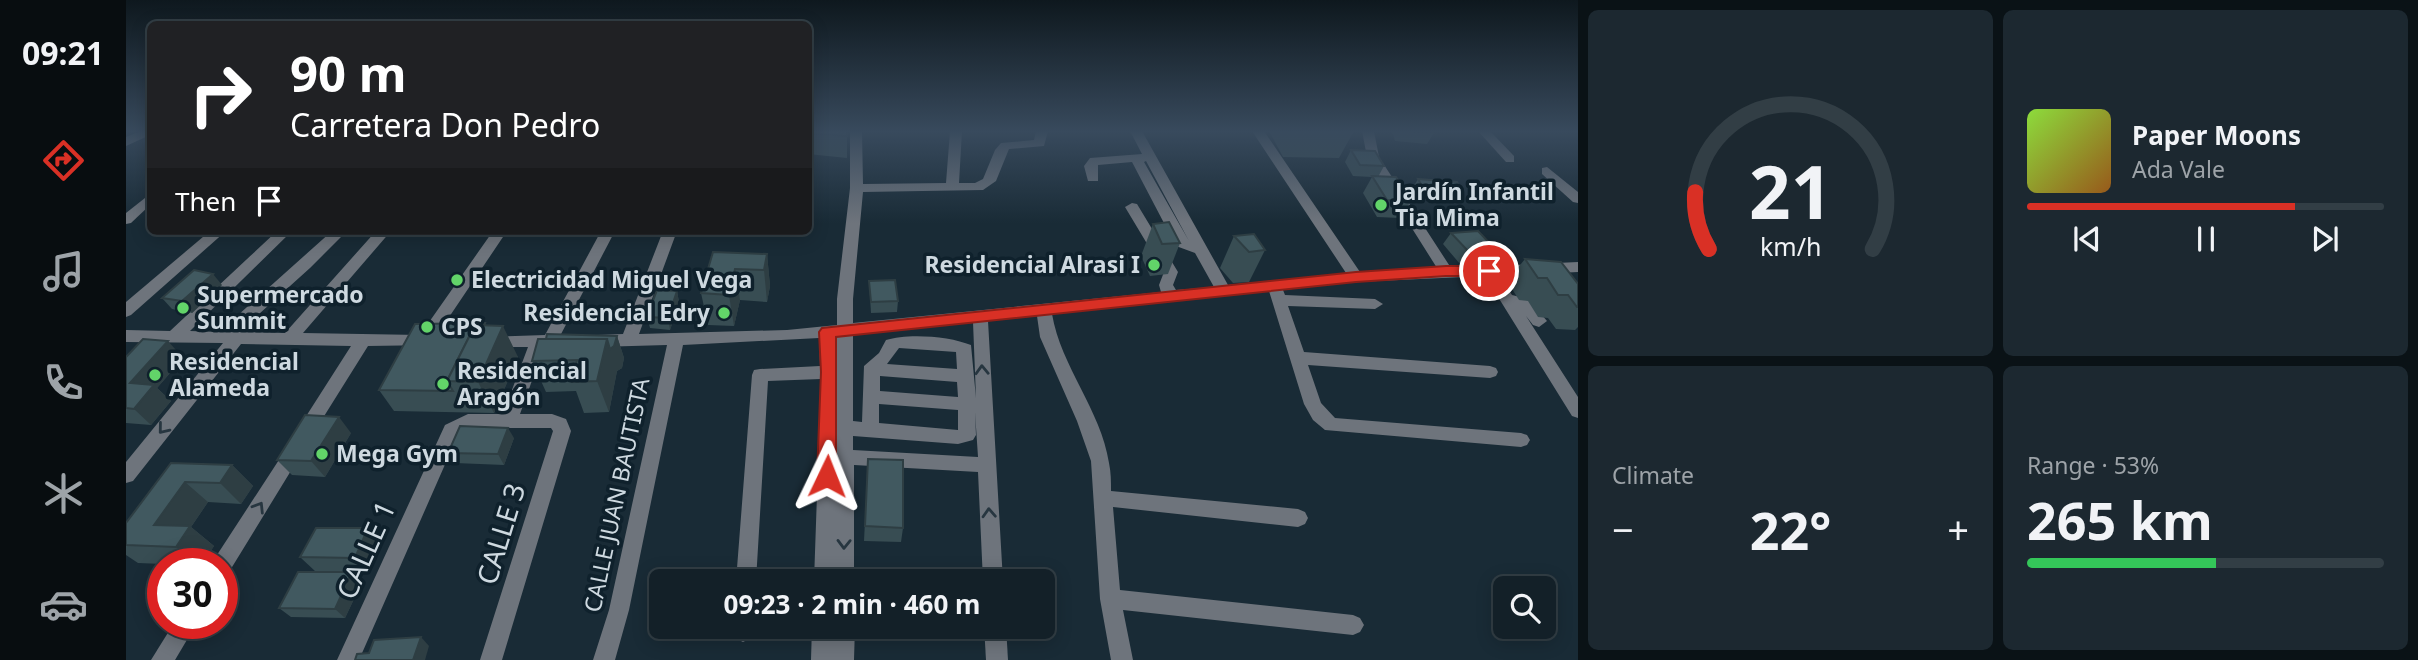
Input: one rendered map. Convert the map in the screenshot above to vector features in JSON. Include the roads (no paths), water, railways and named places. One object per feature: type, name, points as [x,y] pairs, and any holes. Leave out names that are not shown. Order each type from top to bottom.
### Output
[{"type":"street","points":[[844,569],[847,329],[845,299],[857,188],[854,162]]},
{"type":"street","points":[[952,187],[954,162]]},
{"type":"street","points":[[857,188],[978,187],[989,181],[996,162]]},
{"type":"street","points":[[1093,162],[1090,166],[1093,178]]},
{"type":"street","points":[[1145,162],[1223,290]]},
{"type":"street","points":[[1279,162],[1356,277]]},
{"type":"street","points":[[1375,162],[1446,271]]},
{"type":"street","points":[[1547,171],[1578,199]]},
{"type":"street","points":[[127,219],[147,201]]},
{"type":"street","points":[[1132,206],[1171,272],[1166,285],[1170,295]]},
{"type":"street","points":[[126,311],[214,235]]},
{"type":"street","points":[[176,335],[281,235]]},
{"type":"street","points":[[126,475],[229,338],[336,235]]},
{"type":"street","points":[[289,339],[380,235]]},
{"type":"street","points":[[425,341],[497,235]]},
{"type":"street","points":[[509,421],[544,341],[606,235]]},
{"type":"street","points":[[628,341],[668,235]]},
{"type":"street","points":[[1277,293],[1356,277],[1578,267]]},
{"type":"street","points":[[1489,271],[1578,411]]},
{"type":"street","points":[[475,341],[676,340],[827,332],[1223,290],[1376,304]]},
{"type":"street","points":[[1277,293],[1313,404],[1319,415],[1332,425],[1521,440]]},
{"type":"street","points":[[1043,308],[1048,337],[1094,442],[1103,482],[1110,599],[1122,660]]},
{"type":"street","points":[[846,428],[964,437],[968,432],[975,405],[980,315]]},
{"type":"street","points":[[824,569],[829,372],[827,332]]},
{"type":"street","points":[[126,336],[450,341]]},
{"type":"street","points":[[233,548],[364,340]]},
{"type":"street","name":"CALLE JUAN BAUTISTA","points":[[604,660],[619,610],[676,340]]},
{"type":"street","points":[[870,430],[873,364],[885,357],[895,342],[958,346],[965,349],[966,376],[975,405],[986,465],[992,569]]},
{"type":"street","points":[[1298,358],[1490,372]]},
{"type":"street","points":[[872,369],[966,376]]},
{"type":"street","points":[[747,569],[760,375],[829,372]]},
{"type":"street","points":[[871,397],[975,405]]},
{"type":"street","name":"CALLE 1","points":[[348,660],[449,435],[455,427],[468,421],[509,421]]},
{"type":"street","name":"CALLE 3","points":[[491,660],[562,431],[561,424],[552,421],[509,421]]},
{"type":"street","points":[[845,457],[986,465]]},
{"type":"street","points":[[1102,498],[1298,518]]},
{"type":"street","points":[[1110,599],[1353,625]]},
{"type":"street","points":[[162,660],[176,639]]},
{"type":"street","points":[[822,660],[823,639]]},
{"type":"street","points":[[843,660],[844,639]]},
{"type":"street","points":[[996,639],[997,660]]},
{"type":"lane","points":[[1508,300],[1524,303],[1539,321]]},
{"type":"place","name":"Jardín Infantil Tia Mima","points":[[1381,205]]},
{"type":"place","name":"Residencial Alrasi I","points":[[1154,265]]},
{"type":"place","name":"Electricidad Miguel Vega","points":[[457,280]]},
{"type":"place","name":"Supermercado Summit","points":[[183,308]]},
{"type":"place","name":"Residencial Edry","points":[[724,313]]},
{"type":"place","name":"CPS","points":[[427,327]]},
{"type":"place","name":"Residencial Alameda","points":[[155,375]]},
{"type":"place","name":"Residencial Aragón","points":[[443,384]]},
{"type":"place","name":"Mega Gym","points":[[322,454]]}]
